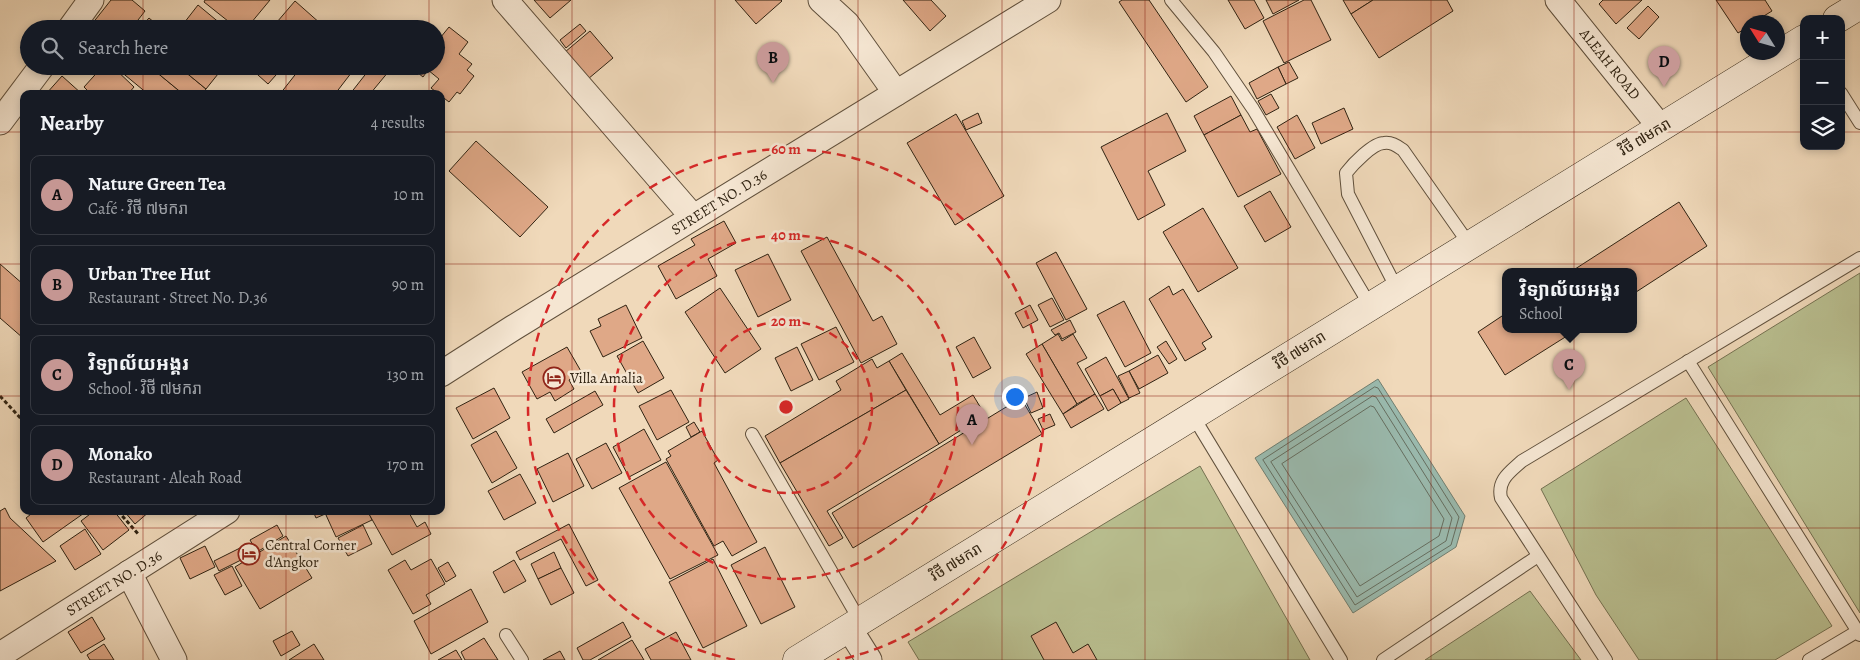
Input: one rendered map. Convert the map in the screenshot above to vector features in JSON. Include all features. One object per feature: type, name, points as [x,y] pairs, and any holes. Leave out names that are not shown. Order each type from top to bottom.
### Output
[{"type":"main road","points":[[1844,15],[1860,5]]},
{"type":"main road","name":"វិថី ៧មករា","points":[[797,660],[1370,307],[1397,288],[1800,41]]},
{"type":"street","points":[[77,20],[91,0]]},
{"type":"street","points":[[505,0],[693,218]]},
{"type":"street","points":[[821,0],[847,24],[896,93]]},
{"type":"street","name":"STREET NO. D.36","points":[[445,372],[1048,0]]},
{"type":"street","name":"ALEAH ROAD","points":[[1558,0],[1661,128]]},
{"type":"street","points":[[24,90],[35,75]]},
{"type":"street","points":[[0,122],[20,95]]},
{"type":"street","name":"STREET NO. D.36","points":[[0,655],[222,515]]},
{"type":"street","points":[[130,574],[174,660]]},
{"type":"street","points":[[854,625],[869,660]]},
{"type":"lane","points":[[1170,0],[1214,52],[1253,109],[1370,307]]},
{"type":"lane","points":[[1845,99],[1860,123]]},
{"type":"lane","points":[[1397,288],[1348,194],[1346,173],[1355,161],[1382,142],[1394,144],[1403,150],[1469,244]]},
{"type":"lane","points":[[1606,660],[1501,498],[1499,489],[1506,476],[1522,461],[1860,258]]},
{"type":"lane","points":[[1688,361],[1859,633],[1809,660]]},
{"type":"lane","points":[[1193,416],[1341,660]]},
{"type":"lane","points":[[752,434],[854,625]]},
{"type":"lane","points":[[1383,660],[1538,556]]},
{"type":"lane","points":[[506,635],[522,660]]},
{"type":"path","points":[[0,396],[20,418]]},
{"type":"green space","points":[[1860,273],[1860,613],[1708,367]]},
{"type":"green space","points":[[1686,398],[1832,626],[1775,660],[1639,660],[1596,595],[1541,489]]},
{"type":"green space","points":[[1200,466],[1310,660],[919,660],[908,642]]},
{"type":"green space","points":[[1530,591],[1581,660],[1425,660]]},
{"type":"water","points":[[1378,379],[1465,516],[1456,547],[1353,613],[1255,458]]},
{"type":"building","points":[[111,0],[132,0],[145,11],[138,20],[95,20]]},
{"type":"building","points":[[205,0],[270,0],[253,20],[227,20],[204,2]]},
{"type":"building","points":[[534,0],[571,0],[550,18]]},
{"type":"building","points":[[735,0],[781,0],[782,1],[756,24]]},
{"type":"building","points":[[903,0],[931,0],[946,16],[930,31]]},
{"type":"building","points":[[1122,0],[1149,0],[1208,87],[1186,102],[1119,2]]},
{"type":"building","points":[[1228,0],[1254,0],[1264,18],[1245,29]]},
{"type":"building","points":[[1266,0],[1299,0],[1273,14]]},
{"type":"building","points":[[1304,0],[1311,0],[1331,40],[1284,63],[1263,21]]},
{"type":"building","points":[[1343,0],[1373,0],[1351,14]]},
{"type":"building","points":[[1373,0],[1447,0],[1453,11],[1379,58],[1351,14]]},
{"type":"building","points":[[1603,0],[1642,0],[1616,24],[1599,4]]},
{"type":"building","points":[[1716,0],[1765,0],[1772,11],[1765,15],[1740,15],[1740,32],[1738,33]]},
{"type":"building","points":[[295,1],[316,20],[279,20]]},
{"type":"building","points":[[198,5],[216,20],[186,20]]},
{"type":"building","points":[[1648,6],[1659,17],[1639,39],[1627,28]]},
{"type":"building","points":[[580,24],[586,31],[566,48],[560,40]]},
{"type":"building","points":[[449,27],[468,42],[459,54],[472,64],[467,70],[474,76],[460,94],[457,92],[449,102],[445,99],[445,90],[434,90],[431,88],[439,79],[434,75],[445,75],[445,32]]},
{"type":"building","points":[[590,31],[613,58],[588,79],[565,52]]},
{"type":"building","points":[[1289,62],[1298,78],[1286,84],[1278,67]]},
{"type":"building","points":[[1278,67],[1286,84],[1257,99],[1249,83]]},
{"type":"building","points":[[95,75],[121,75],[134,87],[131,90],[87,90],[84,87]]},
{"type":"building","points":[[125,75],[160,75],[178,90],[143,90]]},
{"type":"building","points":[[160,75],[189,75],[206,89],[205,90],[178,90]]},
{"type":"building","points":[[189,75],[217,75],[206,89]]},
{"type":"building","points":[[258,75],[276,75],[268,84]]},
{"type":"building","points":[[295,75],[350,75],[338,90],[283,90]]},
{"type":"building","points":[[365,75],[386,75],[373,90],[353,90]]},
{"type":"building","points":[[62,76],[78,90],[50,90]]},
{"type":"building","points":[[1271,94],[1279,108],[1266,115],[1258,101]]},
{"type":"building","points":[[1231,96],[1241,115],[1204,135],[1194,116]]},
{"type":"building","points":[[1344,108],[1353,129],[1321,144],[1312,123]]},
{"type":"building","points":[[978,113],[982,123],[966,130],[962,121]]},
{"type":"building","points":[[1167,113],[1186,151],[1148,171],[1165,205],[1138,220],[1101,147]]},
{"type":"building","points":[[956,114],[1004,196],[955,225],[907,143]]},
{"type":"building","points":[[1241,115],[1250,132],[1257,129],[1281,174],[1238,197],[1204,135]]},
{"type":"building","points":[[1297,115],[1315,148],[1295,159],[1277,127]]},
{"type":"building","points":[[476,141],[548,207],[520,237],[449,171]]},
{"type":"building","points":[[1270,191],[1291,227],[1265,242],[1244,206]]},
{"type":"building","points":[[1679,202],[1707,246],[1637,291],[1637,268],[1577,268]]},
{"type":"building","points":[[1203,208],[1238,268],[1198,292],[1163,232]]},
{"type":"building","points":[[724,221],[736,243],[708,259],[717,276],[676,299],[658,266],[695,245],[691,239]]},
{"type":"building","points":[[827,237],[873,321],[882,316],[897,344],[861,363],[801,251]]},
{"type":"building","points":[[1056,252],[1087,309],[1066,320],[1036,263]]},
{"type":"building","points":[[768,254],[791,300],[758,317],[735,270]]},
{"type":"building","points":[[0,264],[20,282],[20,335],[0,318]]},
{"type":"building","points":[[1169,286],[1173,295],[1183,289],[1212,337],[1202,343],[1206,349],[1185,361],[1149,299]]},
{"type":"building","points":[[720,288],[761,349],[725,373],[685,312]]},
{"type":"building","points":[[1052,298],[1064,320],[1050,327],[1038,305]]},
{"type":"building","points":[[1124,301],[1151,353],[1125,367],[1097,315]]},
{"type":"building","points":[[626,305],[642,338],[603,357],[590,331],[601,326],[598,319]]},
{"type":"building","points":[[1030,305],[1038,320],[1023,328],[1015,313]]},
{"type":"building","points":[[1502,316],[1502,333],[1572,333],[1505,375],[1478,332]]},
{"type":"building","points":[[1070,320],[1076,332],[1062,339],[1059,333],[1055,335],[1051,330]]},
{"type":"building","points":[[836,327],[854,362],[819,380],[801,344]]},
{"type":"building","points":[[1058,334],[1062,341],[1073,334],[1087,358],[1077,363],[1095,394],[1077,404],[1042,344]]},
{"type":"building","points":[[974,337],[991,368],[973,378],[956,347]]},
{"type":"building","points":[[643,341],[664,378],[638,393],[617,356]]},
{"type":"building","points":[[1166,341],[1177,359],[1169,364],[1157,347]]},
{"type":"building","points":[[1042,344],[1077,404],[1063,414],[1026,354]]},
{"type":"building","points":[[567,347],[582,373],[569,380],[574,389],[555,401],[550,392],[537,399],[522,372]]},
{"type":"building","points":[[797,347],[813,380],[791,391],[775,358]]},
{"type":"building","points":[[902,353],[940,415],[973,395],[985,415],[939,444],[889,361]]},
{"type":"building","points":[[1158,355],[1168,373],[1139,389],[1129,371]]},
{"type":"building","points":[[1106,357],[1129,399],[1121,403],[1113,389],[1100,396],[1085,369]]},
{"type":"building","points":[[872,359],[877,368],[889,361],[906,390],[780,463],[765,436],[841,390],[836,381]]},
{"type":"building","points":[[1129,371],[1140,393],[1129,398],[1118,376]]},
{"type":"building","points":[[494,388],[510,418],[473,439],[456,408]]},
{"type":"building","points":[[1113,389],[1121,403],[1108,411],[1100,396]]},
{"type":"building","points":[[671,390],[689,422],[657,440],[639,406]]},
{"type":"building","points":[[906,390],[939,444],[827,511],[843,538],[829,546],[780,463]]},
{"type":"building","points":[[595,391],[603,405],[554,433],[546,419]]},
{"type":"building","points":[[1037,392],[1043,408],[1031,413],[1024,398]]},
{"type":"building","points":[[1095,394],[1104,409],[1071,428],[1063,414]]},
{"type":"building","points":[[1021,398],[1042,434],[853,548],[832,513]]},
{"type":"building","points":[[1050,414],[1055,425],[1043,430],[1038,419]]},
{"type":"building","points":[[694,422],[700,432],[691,437],[686,427]]},
{"type":"building","points":[[644,429],[661,460],[629,477],[613,447]]},
{"type":"building","points":[[496,431],[517,468],[492,483],[471,445]]},
{"type":"building","points":[[702,431],[718,460],[714,463],[757,542],[732,556],[723,541],[714,546],[666,459],[671,456],[668,451]]},
{"type":"building","points":[[606,443],[622,473],[592,489],[576,459]]},
{"type":"building","points":[[568,453],[584,486],[553,502],[537,469]]},
{"type":"building","points":[[666,462],[718,555],[670,579],[619,488]]},
{"type":"building","points":[[520,474],[536,503],[504,520],[488,491]]},
{"type":"building","points":[[5,508],[10,518],[56,561],[0,591],[0,511]]},
{"type":"building","points":[[30,515],[81,515],[43,542],[26,518]]},
{"type":"building","points":[[89,515],[117,515],[129,530],[103,550],[81,521]]},
{"type":"building","points":[[127,515],[145,515],[135,524]]},
{"type":"building","points":[[326,515],[370,515],[372,520],[336,537]]},
{"type":"building","points":[[370,515],[410,515],[417,527],[425,522],[431,534],[392,555]]},
{"type":"building","points":[[569,524],[598,580],[586,586],[561,539],[520,560],[516,552]]},
{"type":"building","points":[[277,525],[283,536],[257,552],[250,540]]},
{"type":"building","points":[[363,525],[372,544],[348,556],[338,538]]},
{"type":"building","points":[[85,529],[101,554],[75,570],[60,546]]},
{"type":"building","points":[[286,536],[312,578],[260,609],[235,567]]},
{"type":"building","points":[[205,546],[215,567],[190,579],[180,558]]},
{"type":"building","points":[[244,546],[249,556],[219,571],[214,561]]},
{"type":"building","points":[[765,547],[795,607],[761,624],[731,565]]},
{"type":"building","points":[[554,552],[561,568],[538,579],[531,564]]},
{"type":"building","points":[[431,559],[445,584],[426,595],[431,604],[413,614],[388,570],[405,560],[411,570]]},
{"type":"building","points":[[713,559],[747,626],[703,648],[669,582]]},
{"type":"building","points":[[514,560],[526,581],[504,593],[493,572]]},
{"type":"building","points":[[448,562],[456,576],[446,582],[438,568]]},
{"type":"building","points":[[232,566],[242,586],[225,595],[214,575]]},
{"type":"building","points":[[561,568],[574,593],[551,605],[538,579]]},
{"type":"building","points":[[471,589],[488,622],[431,654],[414,621]]},
{"type":"building","points":[[92,617],[105,639],[81,653],[68,632]]},
{"type":"building","points":[[623,622],[631,637],[590,660],[583,660],[577,648]]},
{"type":"building","points":[[1056,622],[1073,653],[1088,644],[1097,660],[1044,660],[1031,636]]},
{"type":"building","points":[[292,631],[300,645],[281,656],[273,641]]},
{"type":"building","points":[[676,632],[691,660],[651,660],[645,649]]},
{"type":"building","points":[[484,638],[498,660],[465,660],[461,652]]},
{"type":"building","points":[[632,640],[644,660],[598,660]]},
{"type":"building","points":[[104,644],[114,660],[90,660],[87,655]]},
{"type":"building","points":[[314,644],[324,660],[289,660]]},
{"type":"building","points":[[456,650],[462,660],[438,660]]},
{"type":"building","points":[[560,651],[565,660],[543,660]]},
{"type":"place","name":"Urban Tree Hut","points":[[773,83]]},
{"type":"place","name":"Monako","points":[[1664,87]]},
{"type":"place","name":"Villa Amalia","points":[[554,378]]},
{"type":"place","name":"វិទ្យាល័យអង្គរ","points":[[1569,390]]},
{"type":"place","name":"Nature Green Tea","points":[[972,445]]},
{"type":"place","name":"Central Corner d'Angkor","points":[[249,554]]}]
